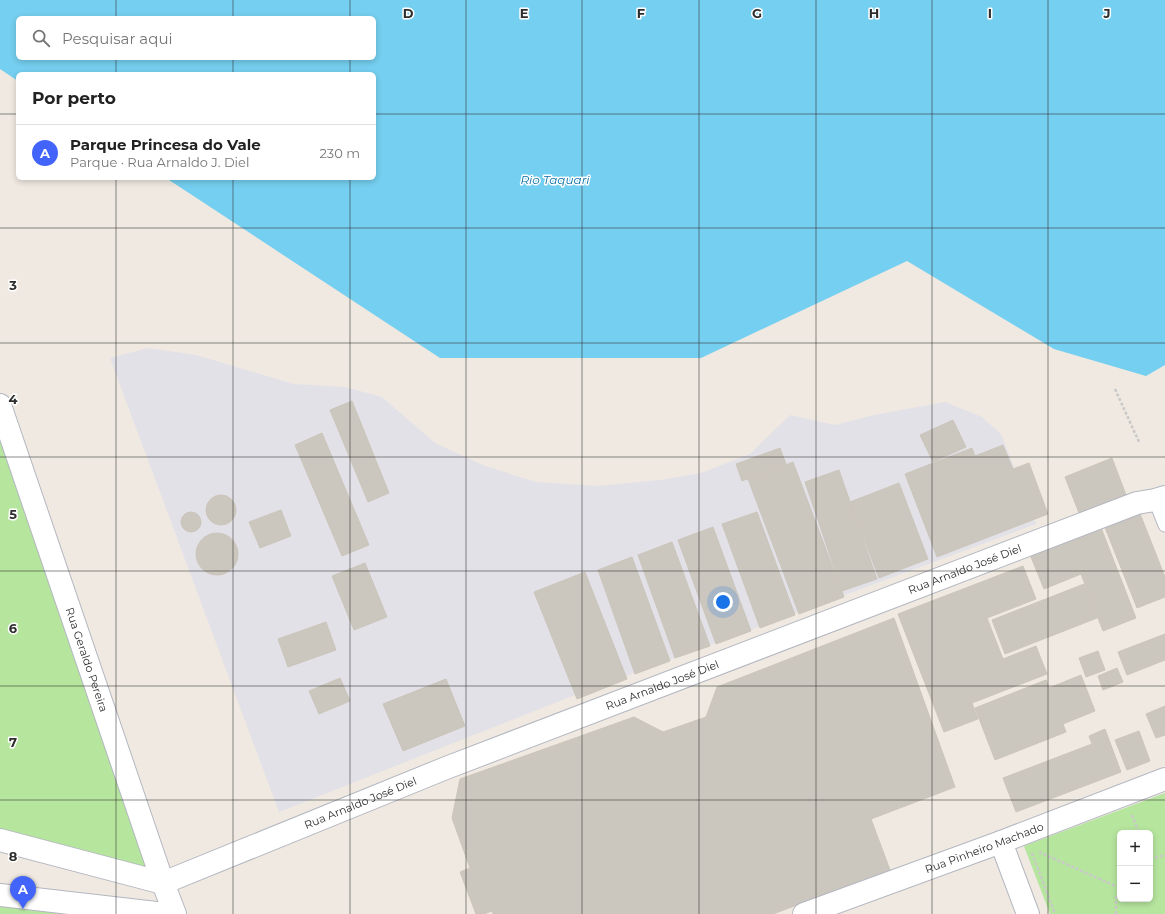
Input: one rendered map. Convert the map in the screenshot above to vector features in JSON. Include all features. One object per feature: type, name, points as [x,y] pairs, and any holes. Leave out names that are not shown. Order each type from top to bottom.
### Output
[{"type":"street","name":"Rua Geraldo Pereira","points":[[0,405],[163,883],[175,914]]},
{"type":"street","name":"Rua Arnaldo José Diel","points":[[163,883],[454,765],[1136,503],[1160,499]]},
{"type":"street","name":"Rua Pinheiro Machado","points":[[804,914],[1001,842],[1165,779]]},
{"type":"street","points":[[0,840],[163,883]]},
{"type":"street","points":[[1001,842],[1028,914]]},
{"type":"street","points":[[0,895],[165,914]]},
{"type":"lane","points":[[1160,499],[1165,525]]},
{"type":"path","points":[[1115,389],[1138,442]]},
{"type":"path","points":[[1130,809],[1138,830]]},
{"type":"path","points":[[1029,847],[1055,914]]},
{"type":"path","points":[[1036,850],[1117,887]]},
{"type":"path","points":[[1153,858],[1165,855]]},
{"type":"path","points":[[1116,914],[1117,896]]},
{"type":"shaded area","points":[[148,348],[196,355],[294,384],[345,387],[382,397],[435,443],[485,466],[536,482],[598,486],[660,480],[701,473],[750,454],[790,415],[835,425],[874,415],[945,402],[982,417],[1001,434],[1036,524],[575,695],[279,812],[110,358]]},
{"type":"green space","points":[[0,405],[163,883],[0,836]]},
{"type":"green space","points":[[1165,793],[1165,914],[1050,914],[1024,846]]},
{"type":"green space","points":[[0,904],[91,914],[0,914]]},
{"type":"water","name":"Rio Taquari","points":[[0,0],[1165,0],[1165,365],[1146,376],[1054,349],[907,261],[701,358],[440,358],[169,180],[376,180],[376,72],[16,72],[16,80],[0,69]]},
{"type":"building","points":[[352,401],[389,493],[368,502],[330,410]]},
{"type":"building","points":[[953,420],[966,447],[933,462],[920,435]]},
{"type":"building","points":[[322,433],[369,545],[342,556],[295,445]]},
{"type":"building","points":[[1003,445],[1013,469],[1029,463],[1048,514],[937,557],[905,474],[972,448],[975,456]]},
{"type":"building","points":[[780,448],[786,464],[742,481],[736,464]]},
{"type":"building","points":[[1112,458],[1126,495],[1079,513],[1065,477]]},
{"type":"building","points":[[793,462],[844,597],[799,614],[748,479]]},
{"type":"building","points":[[839,470],[877,579],[842,591],[805,482]]},
{"type":"building","points":[[899,483],[928,559],[879,578],[850,502]]},
{"type":"building","points":[[221,495],[227,496],[235,504],[235,516],[227,524],[221,525],[215,524],[207,516],[206,510],[207,504],[215,496]]},
{"type":"building","points":[[1137,506],[1165,577],[1165,597],[1137,608],[1102,520]]},
{"type":"building","points":[[281,510],[291,536],[260,548],[249,522]]},
{"type":"building","points":[[191,512],[198,515],[201,522],[198,529],[191,532],[184,529],[181,522],[184,515]]},
{"type":"building","points":[[757,512],[795,615],[760,628],[722,524]]},
{"type":"building","points":[[1100,525],[1136,618],[1103,631],[1081,574],[1044,589],[1029,552]]},
{"type":"building","points":[[713,527],[751,631],[716,644],[678,540]]},
{"type":"building","points":[[217,533],[232,539],[238,554],[232,569],[217,575],[202,569],[196,554],[202,539]]},
{"type":"building","points":[[672,542],[710,646],[675,658],[638,555]]},
{"type":"building","points":[[632,557],[670,661],[635,674],[598,570]]},
{"type":"building","points":[[365,563],[387,617],[354,630],[332,576]]},
{"type":"building","points":[[1023,566],[1036,599],[987,618],[1003,659],[1036,646],[1047,674],[972,703],[978,719],[944,732],[898,614]]},
{"type":"building","points":[[585,572],[627,679],[577,699],[534,592]]},
{"type":"building","points":[[1084,584],[1097,618],[1005,654],[992,620]]},
{"type":"building","points":[[894,618],[955,787],[871,819],[890,870],[773,914],[493,914],[492,911],[484,914],[476,914],[460,872],[470,868],[452,818],[460,779],[634,717],[663,732],[706,717],[717,687]]},
{"type":"building","points":[[326,622],[336,650],[288,667],[278,639]]},
{"type":"building","points":[[1165,634],[1165,660],[1127,675],[1118,652]]},
{"type":"building","points":[[1098,651],[1105,670],[1086,677],[1079,658]]},
{"type":"building","points":[[1117,668],[1123,682],[1103,690],[1098,676]]},
{"type":"building","points":[[1081,675],[1095,711],[1063,724],[1066,732],[995,760],[975,708],[1046,680],[1049,688]]},
{"type":"building","points":[[340,678],[350,701],[319,714],[309,691]]},
{"type":"building","points":[[446,679],[465,726],[403,751],[383,704]]},
{"type":"building","points":[[1165,706],[1165,735],[1156,738],[1146,714]]},
{"type":"building","points":[[1105,729],[1121,772],[1016,812],[1003,778],[1092,744],[1089,736]]},
{"type":"building","points":[[1139,731],[1150,761],[1127,770],[1115,740]]},
{"type":"place","name":"Parque Princesa do Vale","points":[[23,909]]}]
